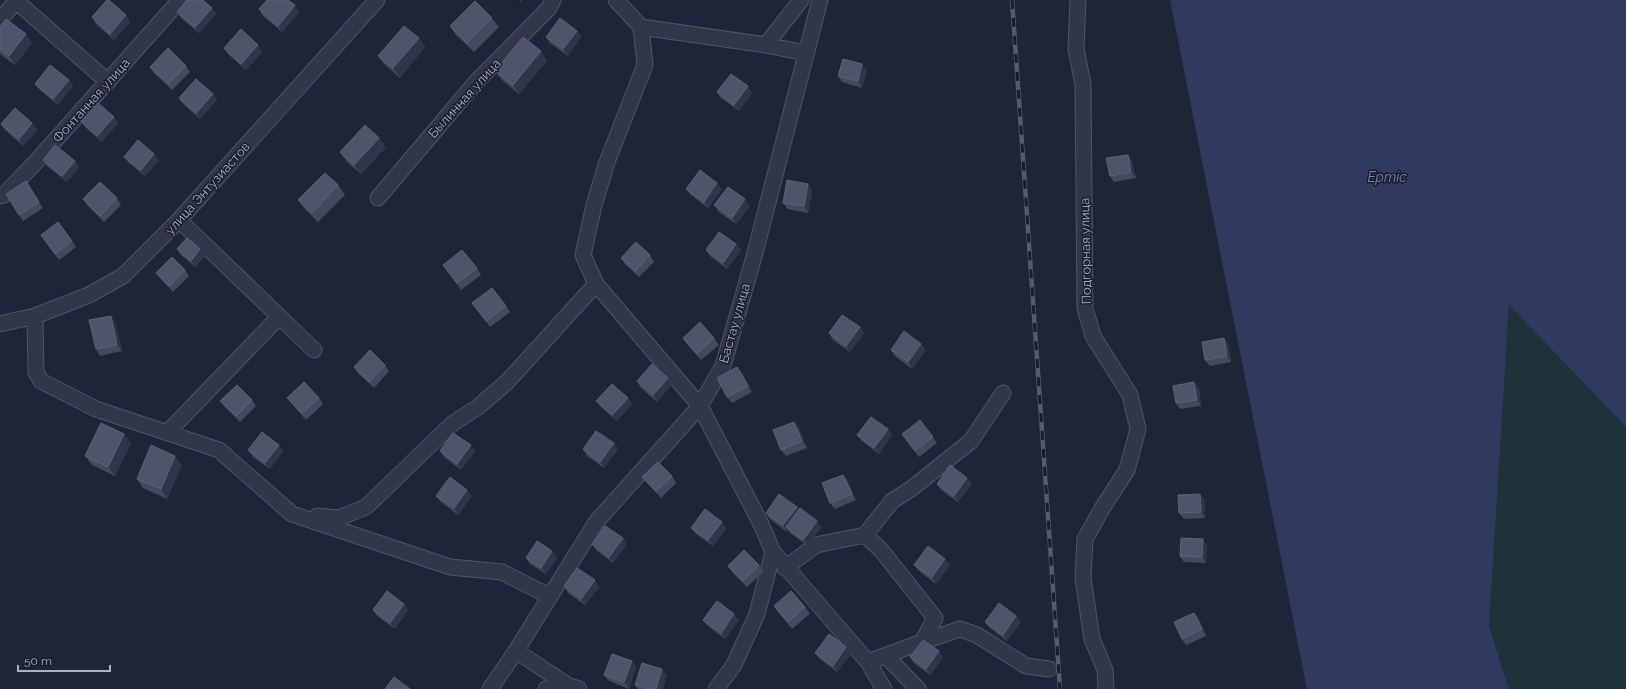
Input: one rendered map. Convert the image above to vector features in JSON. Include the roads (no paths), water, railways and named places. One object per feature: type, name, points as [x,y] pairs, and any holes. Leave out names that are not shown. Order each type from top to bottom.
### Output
[{"type":"street","points":[[0,20],[16,0],[108,82]]},
{"type":"street","name":"Фонтанная улица","points":[[0,196],[4,195],[34,164],[180,0]]},
{"type":"street","name":"улица Энтузиастов","points":[[0,324],[35,316],[89,295],[122,276],[179,220],[377,0]]},
{"type":"street","name":"Былинная улица","points":[[378,198],[476,82],[549,8],[553,0]]},
{"type":"street","points":[[616,0],[641,27],[645,65],[607,162],[594,205],[583,255],[596,284],[700,406],[761,524],[773,552],[785,568],[868,662],[884,689]]},
{"type":"street","points":[[766,45],[801,0]]},
{"type":"street","name":"Бастау улица","points":[[490,689],[516,651],[597,520],[700,406],[723,366],[755,253],[820,0]]},
{"type":"street","name":"Подгорная улица","points":[[1078,0],[1076,49],[1083,84],[1085,308],[1093,336],[1130,395],[1138,429],[1128,470],[1084,539],[1084,578],[1092,639],[1105,670],[1106,689]]},
{"type":"street","points":[[641,27],[766,45],[806,53]]},
{"type":"street","points":[[179,220],[278,318],[314,350]]},
{"type":"street","points":[[292,514],[339,518],[366,507],[452,424],[478,407],[507,382],[596,284]]},
{"type":"street","points":[[35,316],[36,372],[40,381],[96,409],[167,434],[219,450],[292,514],[450,567],[502,572],[549,596]]},
{"type":"street","points":[[167,434],[278,318]]},
{"type":"street","points":[[785,568],[816,545],[865,535],[892,502],[911,489],[971,441],[1002,393]]},
{"type":"street","points":[[865,535],[881,550],[935,618],[922,642]]},
{"type":"street","points":[[716,689],[734,665],[757,614],[773,552]]},
{"type":"street","points":[[868,662],[960,629],[978,635],[1026,666],[1049,669]]},
{"type":"street","points":[[516,651],[574,688]]},
{"type":"street","points":[[886,656],[918,689]]},
{"type":"street","points":[[546,689],[574,688]]},
{"type":"water","name":"Ертіс","points":[[1170,0],[1626,0],[1626,427],[1509,305],[1489,626],[1509,689],[1307,689]]},
{"type":"railway","points":[[1012,0],[1060,689]]}]
